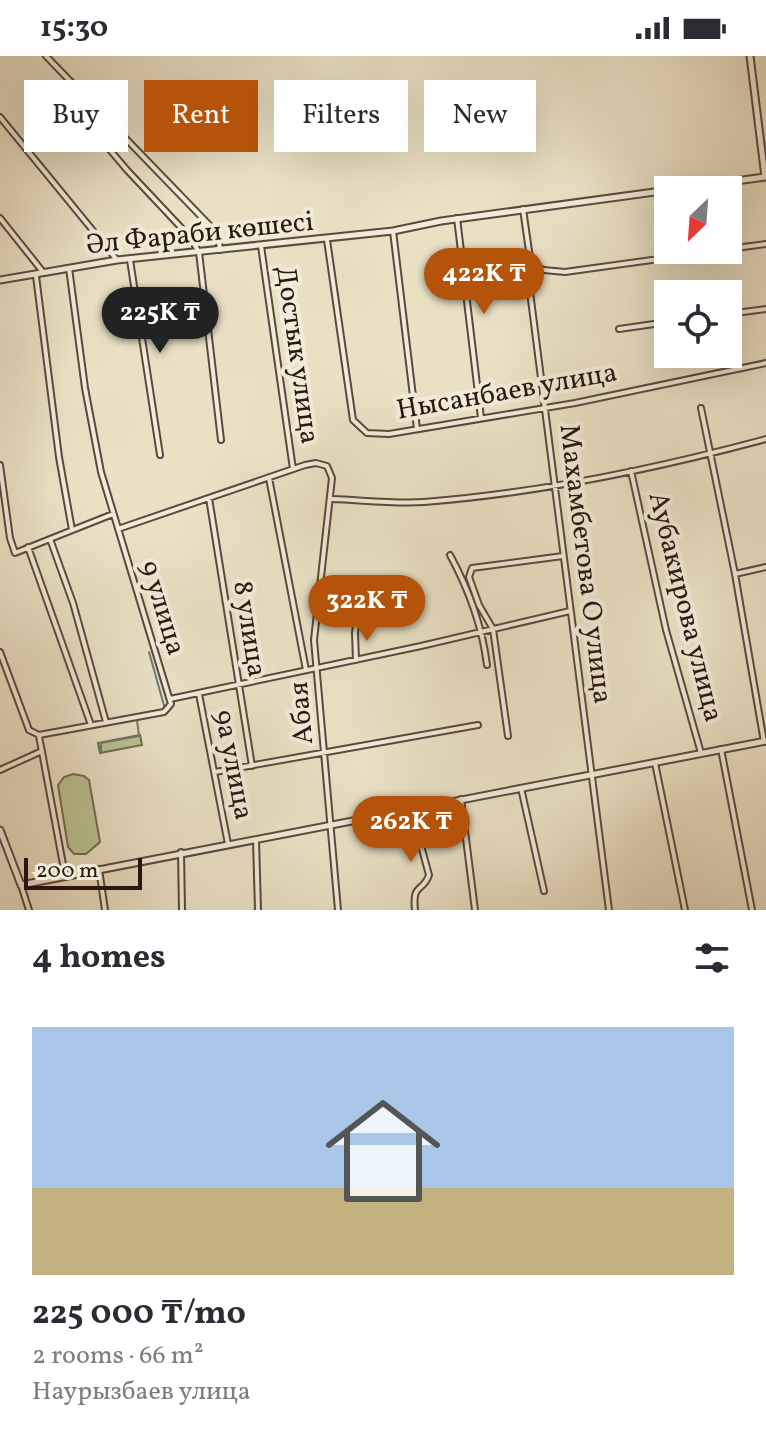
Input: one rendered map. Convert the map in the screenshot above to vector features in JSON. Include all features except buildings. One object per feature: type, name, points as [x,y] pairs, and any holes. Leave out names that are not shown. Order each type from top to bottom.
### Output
[{"type":"street","points":[[46,56],[69,80]]},
{"type":"street","points":[[750,56],[766,187]]},
{"type":"street","points":[[0,117],[117,260]]},
{"type":"street","points":[[128,141],[218,234],[220,250]]},
{"type":"street","points":[[112,152],[189,236],[199,252],[221,440]]},
{"type":"street","points":[[481,418],[457,218],[765,177]]},
{"type":"street","points":[[523,209],[531,265],[565,272],[654,260]]},
{"type":"street","points":[[0,218],[45,274]]},
{"type":"street","name":"Әл Фараби көшесі","points":[[0,280],[117,260],[327,240],[457,218]]},
{"type":"street","points":[[393,231],[417,429]]},
{"type":"street","name":"Нысанбаев улица","points":[[327,240],[353,420],[367,433],[389,434],[575,403],[766,363]]},
{"type":"street","points":[[742,248],[766,244]]},
{"type":"street","name":"Достык улица","points":[[261,246],[293,469]]},
{"type":"street","points":[[130,260],[160,455]]},
{"type":"street","name":"9 улица","points":[[69,268],[101,472],[170,699]]},
{"type":"street","name":"Махамбетова О улица","points":[[465,273],[530,292],[609,910]]},
{"type":"street","points":[[36,276],[59,457],[72,530]]},
{"type":"street","points":[[742,312],[766,309]]},
{"type":"street","points":[[619,329],[654,324]]},
{"type":"street","points":[[21,885],[765,742],[701,408]]},
{"type":"street","points":[[332,499],[421,502],[555,485],[631,471],[766,439]]},
{"type":"street","name":"Абая","points":[[293,469],[316,463],[327,466],[332,478],[314,640],[338,910]]},
{"type":"street","points":[[0,465],[10,538],[15,553],[113,514]]},
{"type":"street","points":[[118,529],[293,469]]},
{"type":"street","name":"Аубакирова улица","points":[[631,471],[666,630],[701,753]]},
{"type":"street","points":[[269,478],[306,670]]},
{"type":"street","name":"8 улица","points":[[209,498],[252,766]]},
{"type":"street","points":[[50,539],[73,603],[106,722]]},
{"type":"street","points":[[28,547],[91,725]]},
{"type":"street","points":[[450,555],[483,631],[487,665]]},
{"type":"street","points":[[508,736],[493,629],[479,605],[469,577],[472,568],[563,556]]},
{"type":"street","points":[[735,574],[766,567]]},
{"type":"street","points":[[356,660],[355,633],[360,593],[366,587],[399,579]]},
{"type":"street","points":[[0,652],[29,730],[39,735],[164,712],[170,707],[170,699],[570,611]]},
{"type":"street","name":"9а улица","points":[[199,693],[228,844]]},
{"type":"street","points":[[215,772],[478,725]]},
{"type":"street","points":[[39,735],[65,875]]},
{"type":"street","points":[[721,749],[752,910]]},
{"type":"street","points":[[0,770],[42,751]]},
{"type":"street","points":[[655,763],[685,910]]},
{"type":"street","points":[[521,788],[544,891]]},
{"type":"street","points":[[461,799],[475,910]]},
{"type":"street","points":[[411,809],[429,875],[427,882],[417,888],[413,895],[415,910]]},
{"type":"street","points":[[0,830],[29,910]]},
{"type":"street","points":[[256,839],[258,910]]},
{"type":"street","points":[[181,852],[182,910]]},
{"type":"street","points":[[99,869],[105,910]]},
{"type":"green space","points":[[140,735],[142,745],[100,753],[98,743]]},
{"type":"green space","points":[[73,774],[89,780],[100,842],[86,854],[74,854],[68,847],[58,785],[64,777]]},
{"type":"waterway","points":[[149,652],[165,709]]},
{"type":"waterway","points":[[101,752],[101,743],[139,736],[137,720],[166,713]]}]
